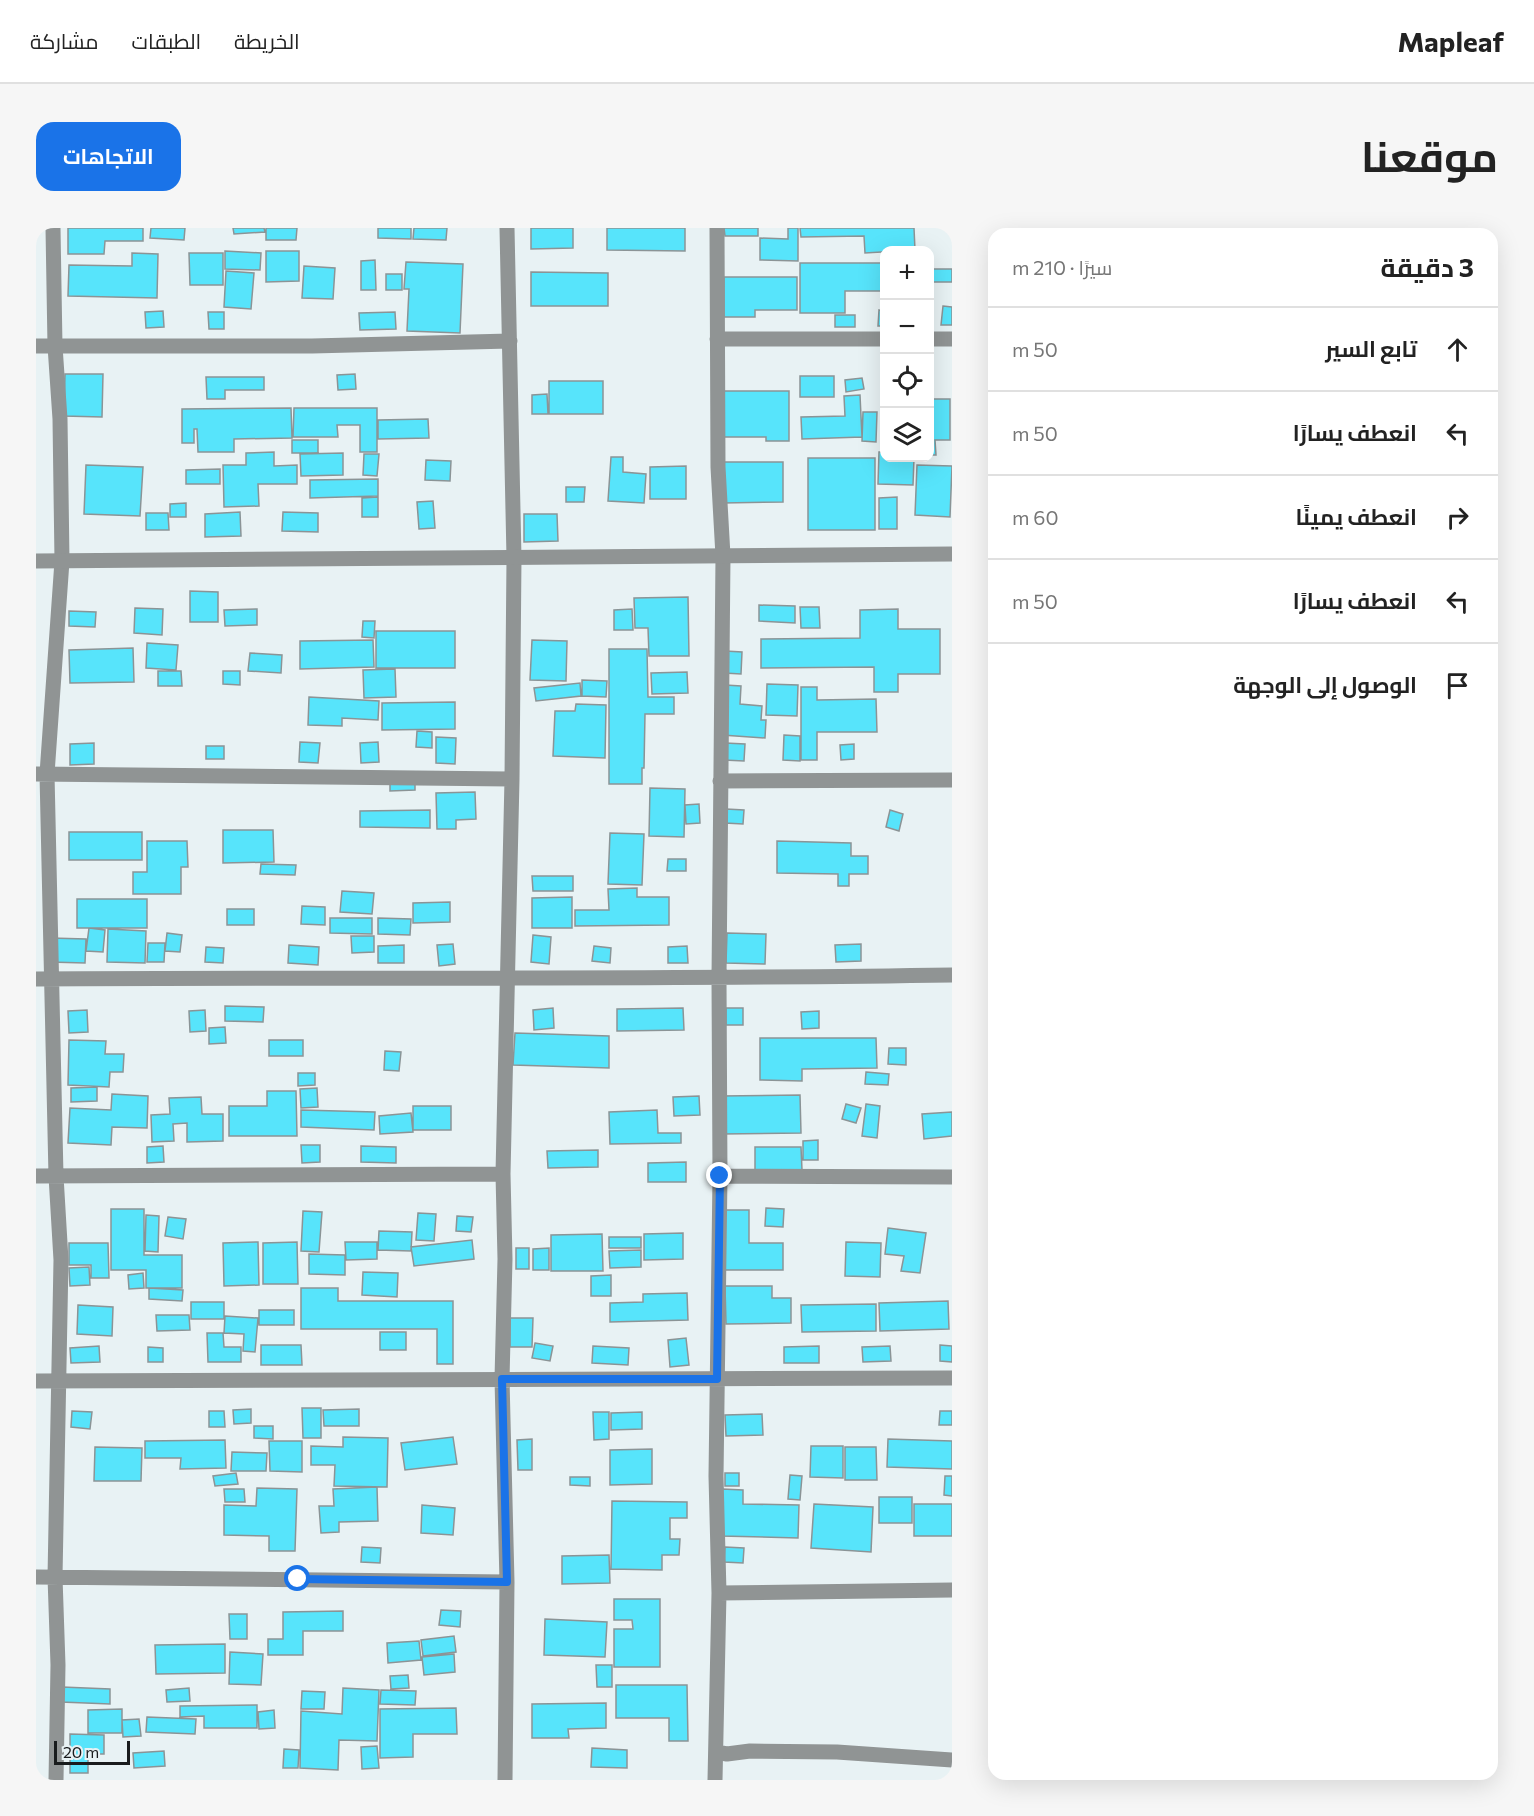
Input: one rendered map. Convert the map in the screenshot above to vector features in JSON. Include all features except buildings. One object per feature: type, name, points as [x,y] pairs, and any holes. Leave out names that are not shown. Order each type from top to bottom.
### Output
[{"type":"street","points":[[53,228],[55,346],[60,419],[62,561],[41,774],[44,979],[61,1260],[55,1577],[58,1665],[56,1780]]},
{"type":"street","points":[[505,1780],[507,1582],[502,1379],[505,1259],[503,1174],[512,779],[514,558],[507,228]]},
{"type":"street","points":[[715,1780],[719,1593],[716,1476],[723,555],[718,467],[717,228]]},
{"type":"street","points":[[717,339],[880,339]]},
{"type":"street","points":[[934,339],[952,339]]},
{"type":"street","points":[[36,346],[312,346],[510,341]]},
{"type":"street","points":[[36,561],[952,554]]},
{"type":"street","points":[[41,774],[512,779]]},
{"type":"street","points":[[720,781],[952,780]]},
{"type":"street","points":[[44,979],[718,978],[952,975]]},
{"type":"street","points":[[36,1176],[503,1174]]},
{"type":"street","points":[[720,1176],[952,1177]]},
{"type":"street","points":[[36,1381],[952,1378]]},
{"type":"street","points":[[36,1577],[507,1582]]},
{"type":"street","points":[[719,1593],[952,1590]]},
{"type":"street","points":[[716,1752],[728,1754],[750,1751],[837,1752],[952,1760]]},
{"type":"route","points":[[298,1579],[507,1582],[502,1379],[717,1379],[720,1176]]}]
